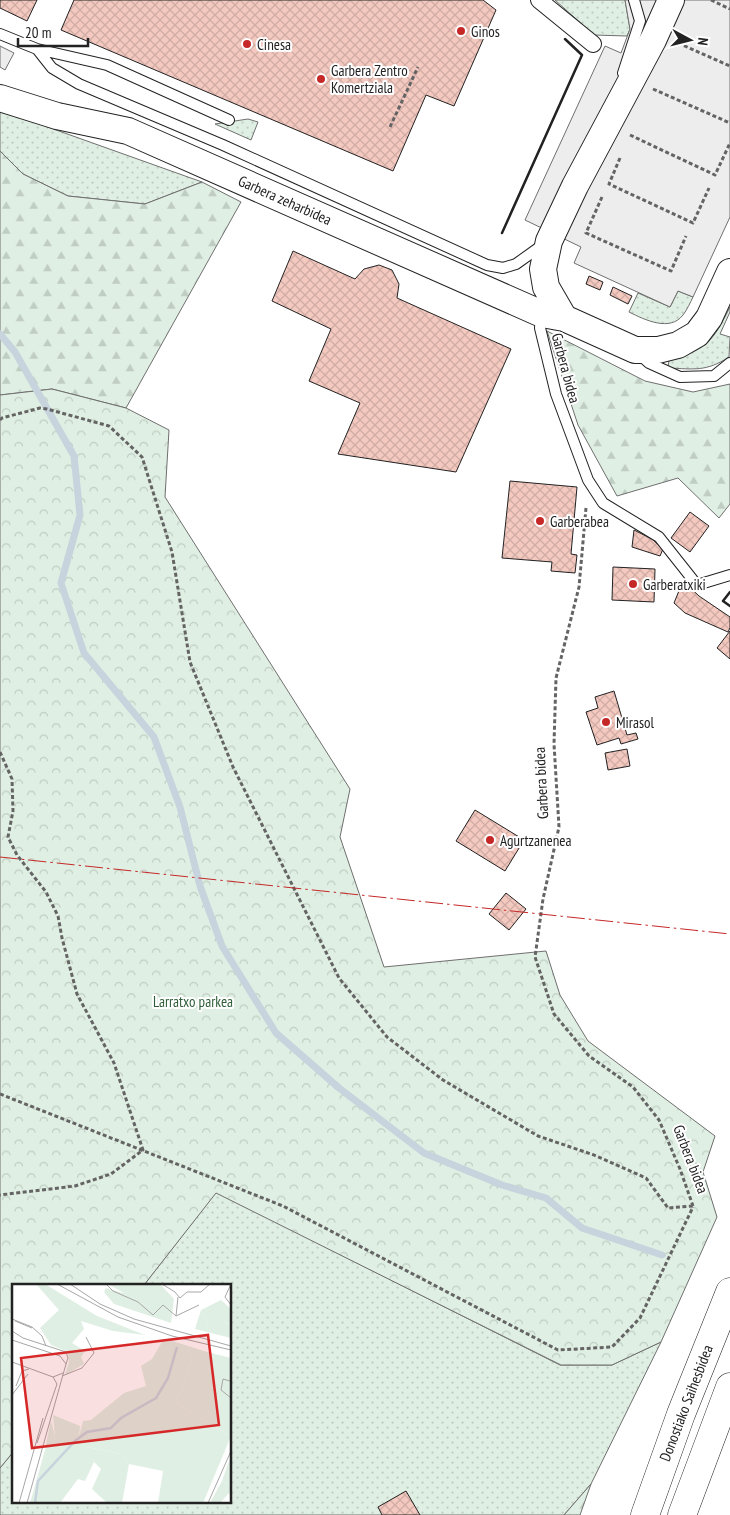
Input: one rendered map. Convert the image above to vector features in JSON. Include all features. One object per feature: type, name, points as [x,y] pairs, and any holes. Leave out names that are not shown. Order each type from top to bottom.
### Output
[{"type":"highway","name":"Donostiako Saihesbidea","points":[[645,1515],[684,1406],[730,1292]]},
{"type":"highway","points":[[682,1515],[730,1387]]},
{"type":"street","points":[[539,0],[593,44]]},
{"type":"street","points":[[553,316],[543,269],[548,241],[575,186],[653,40],[671,0]]},
{"type":"street","name":"Garbera zeharbidea","points":[[0,98],[57,116],[128,131],[635,350],[658,350],[678,345],[697,334],[709,318],[730,272]]},
{"type":"lane","points":[[604,133],[640,21],[634,0]]},
{"type":"lane","points":[[0,34],[37,49],[106,65],[229,120]]},
{"type":"lane","points":[[37,49],[52,68],[79,84],[223,145],[487,265],[503,268],[516,264],[548,241]]},
{"type":"lane","name":"Garbera bidea","points":[[553,316],[540,328],[556,394],[588,480]]},
{"type":"lane","points":[[635,350],[649,363],[680,377],[714,376],[730,363]]},
{"type":"lane","points":[[588,480],[603,503],[659,538],[697,585],[730,575]]},
{"type":"path","points":[[711,0],[730,9]]},
{"type":"path","points":[[673,41],[730,66]]},
{"type":"path","points":[[390,127],[418,67]]},
{"type":"path","points":[[652,88],[730,123]]},
{"type":"path","points":[[630,136],[715,174],[730,143]]},
{"type":"path","points":[[624,149],[608,184],[693,223],[709,188]]},
{"type":"path","points":[[602,196],[586,233],[671,271],[686,236]]},
{"type":"path","points":[[0,420],[40,408],[47,409],[109,426],[142,457],[172,552],[190,662],[232,767],[339,978],[388,1037],[444,1080],[538,1136],[594,1154],[646,1178],[668,1208],[693,1206],[640,1318],[612,1347],[558,1350],[283,1206],[0,1094]]},
{"type":"path","name":"Garbera bidea","points":[[588,480],[580,587],[556,678],[554,744],[559,827],[543,899],[535,956],[554,1014],[589,1056],[633,1087],[659,1120],[680,1168],[693,1206]]},
{"type":"path","points":[[0,752],[12,779],[13,811],[8,837],[17,855],[46,892],[58,916],[77,994],[114,1063],[143,1150]]},
{"type":"path","points":[[0,1195],[75,1186],[112,1174],[143,1150]]},
{"type":"green space","points":[[555,0],[625,0],[630,29],[627,36],[594,35]]},
{"type":"green space","points":[[0,110],[202,182],[145,204],[68,196],[23,174],[0,151]]},
{"type":"green space","points":[[248,119],[258,122],[251,140],[215,124]]},
{"type":"green space","points":[[0,151],[23,174],[68,196],[145,204],[202,182],[241,202],[126,408],[52,389],[0,395]]},
{"type":"green space","points":[[678,291],[693,297],[683,315],[671,323],[657,323],[629,312],[638,293],[670,307]]},
{"type":"green space","points":[[730,307],[730,312],[720,334],[730,337],[729,357],[706,367],[693,369],[668,368],[669,360],[701,348],[719,328]]},
{"type":"green space","points":[[547,331],[645,381],[693,392],[730,384],[730,504],[719,518],[678,478],[617,496],[578,425]]},
{"type":"green space","name":"Larratxo parkea","points":[[52,389],[126,408],[169,430],[165,497],[350,789],[340,837],[384,967],[546,951],[560,995],[588,1041],[715,1136],[703,1172],[717,1217],[661,1342],[612,1365],[561,1365],[216,1193],[145,1284],[12,1284],[12,1453],[0,1468],[0,395]]},
{"type":"green space","points":[[216,1192],[560,1365],[612,1365],[661,1342],[591,1484],[564,1515],[0,1515],[0,1468],[12,1453],[12,1502],[231,1502],[231,1284],[145,1284]]},
{"type":"green space","points":[[591,1484],[580,1515],[564,1515]]},
{"type":"shaded area","points":[[625,0],[730,0],[730,217],[693,297],[678,291],[670,307],[574,263],[581,247],[525,220],[605,46],[621,53],[630,29]]},
{"type":"shaded area","points":[[0,46],[14,53],[5,70],[0,67]]},
{"type":"building","points":[[0,0],[37,0],[27,21],[0,8]]},
{"type":"building","name":"Garbera Zentro Komertziala","points":[[74,0],[483,0],[496,10],[454,106],[426,95],[393,171],[61,30]]},
{"type":"building","points":[[293,251],[355,279],[364,269],[379,265],[392,270],[399,284],[397,298],[511,349],[456,472],[338,454],[360,403],[309,381],[331,329],[272,301]]},
{"type":"building","points":[[589,276],[603,282],[600,290],[586,284]]},
{"type":"building","points":[[613,287],[632,296],[628,304],[610,295]]},
{"type":"building","name":"Garberabea","points":[[510,481],[577,487],[571,554],[577,555],[575,573],[551,571],[552,562],[502,558]]},
{"type":"building","points":[[690,512],[709,526],[690,552],[671,538]]},
{"type":"building","points":[[634,530],[652,539],[663,549],[660,556],[632,547]]},
{"type":"building","name":"Garberatxiki","points":[[613,567],[655,569],[654,602],[612,600]]},
{"type":"building","points":[[683,581],[699,596],[730,617],[728,632],[685,613],[674,603]]},
{"type":"building","points":[[730,631],[730,659],[717,648]]},
{"type":"building","name":"Mirasol","points":[[614,691],[627,735],[636,733],[638,739],[621,744],[619,738],[597,745],[586,712],[598,708],[595,697]]},
{"type":"building","points":[[627,749],[630,766],[608,770],[605,753]]},
{"type":"building","name":"Agurtzanenea","points":[[475,810],[524,840],[505,871],[456,841]]},
{"type":"building","points":[[506,893],[526,909],[509,930],[489,914]]},
{"type":"building","points":[[406,1491],[420,1515],[382,1515],[378,1507]]},
{"type":"waterway","points":[[0,334],[15,352],[74,456],[80,515],[61,583],[84,653],[154,737],[180,807],[200,886],[222,946],[276,1033],[339,1088],[424,1153],[502,1185],[546,1198],[582,1228],[662,1255]]},
{"type":"wall","points":[[502,233],[582,55],[565,39]]},
{"type":"wall","points":[[730,592],[723,601],[730,606]]},
{"type":"power","points":[[0,857],[730,934]]},
{"type":"place","name":"Ginos","points":[[461,31]]},
{"type":"place","name":"Cinesa","points":[[247,44]]},
{"type":"place","name":"Garbera Zentro Komertziala","points":[[321,79]]},
{"type":"place","name":"Garberabea","points":[[540,521]]},
{"type":"place","name":"Garberatxiki","points":[[633,584]]},
{"type":"place","name":"Mirasol","points":[[606,722]]},
{"type":"place","name":"Agurtzanenea","points":[[490,840]]}]
